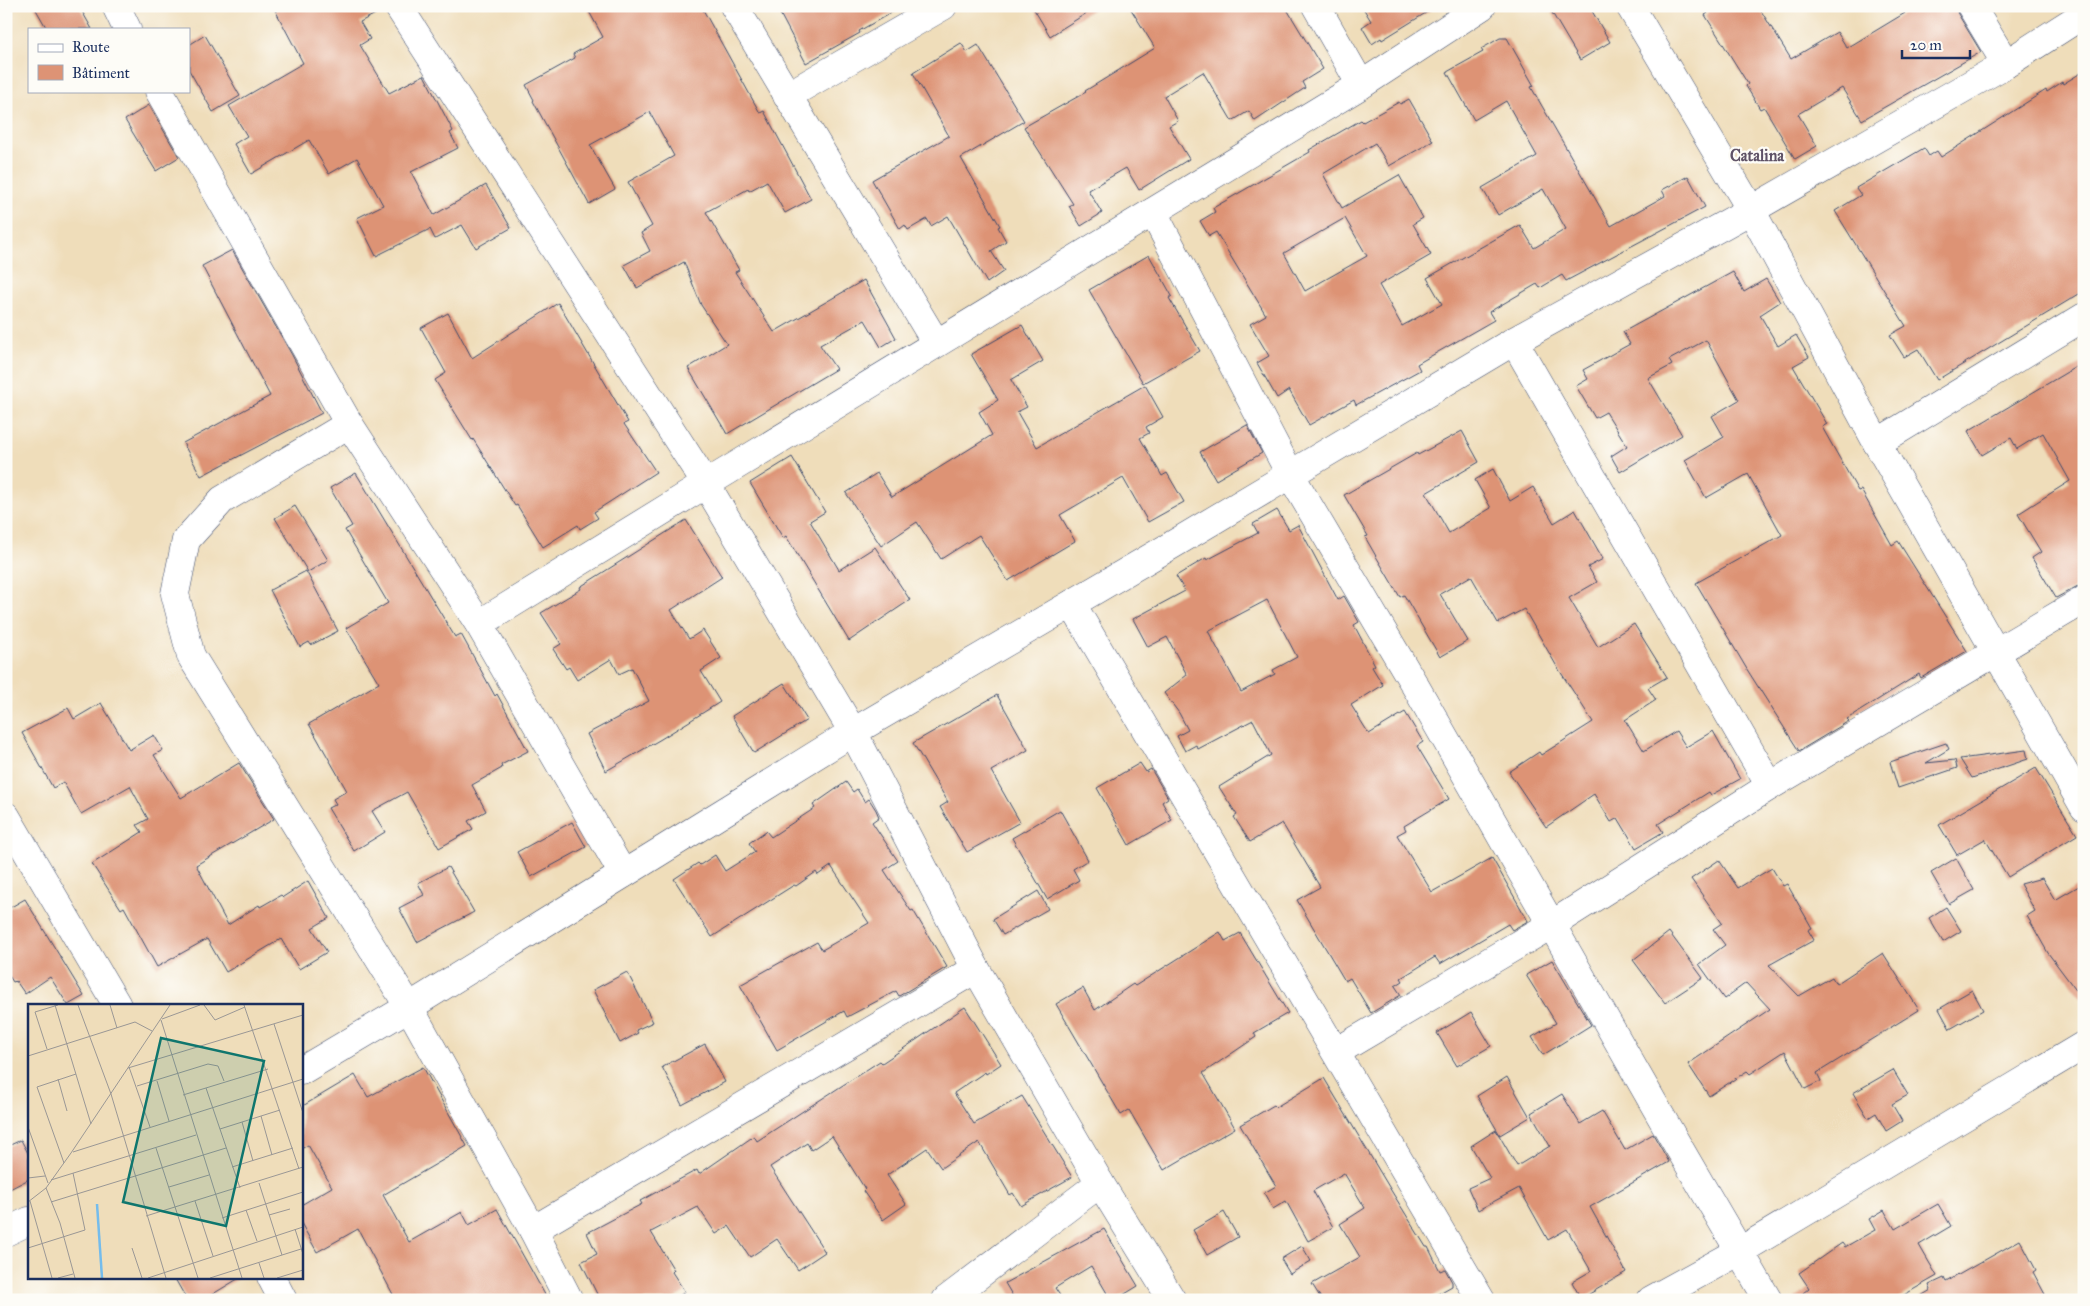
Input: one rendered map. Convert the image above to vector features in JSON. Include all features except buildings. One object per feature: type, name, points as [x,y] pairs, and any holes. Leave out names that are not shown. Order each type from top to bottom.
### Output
[{"type":"street","points":[[116,6],[127,28]]},
{"type":"street","points":[[398,6],[706,484],[853,732],[976,969],[1100,1183],[1172,1300]]},
{"type":"street","points":[[734,6],[936,343]]},
{"type":"street","points":[[787,96],[943,6]]},
{"type":"street","points":[[1316,6],[1362,84]]},
{"type":"street","points":[[480,624],[936,343],[1362,84],[1482,6]]},
{"type":"street","points":[[1630,6],[1750,210],[1877,443],[2084,806]]},
{"type":"street","points":[[1971,6],[2006,64]]},
{"type":"street","points":[[302,1070],[410,1007],[853,732],[1514,341],[1750,210],[2006,64],[2084,14]]},
{"type":"street","points":[[160,92],[349,424],[480,624],[623,874]]},
{"type":"street","points":[[1153,212],[1290,474],[1417,689],[1670,1134],[1768,1300]]},
{"type":"street","points":[[1877,443],[2084,317]]},
{"type":"street","points":[[1514,341],[1770,786]]},
{"type":"street","points":[[349,424],[222,500],[186,540],[174,594],[191,656],[410,1007],[533,1230],[569,1300]]},
{"type":"street","points":[[1336,1052],[1551,925],[1770,786],[2084,600]]},
{"type":"street","points":[[1072,604],[1481,1300]]},
{"type":"street","points":[[6,816],[116,1004]]},
{"type":"street","points":[[533,1230],[976,969]]},
{"type":"street","points":[[1651,1300],[1740,1251],[2084,1045]]},
{"type":"street","points":[[946,1300],[1100,1183]]},
{"type":"street","points":[[6,1232],[28,1221]]},
{"type":"street","points":[[272,1278],[283,1300]]},
{"type":"district","name":"Catalina","points":[[1757,155]]}]
